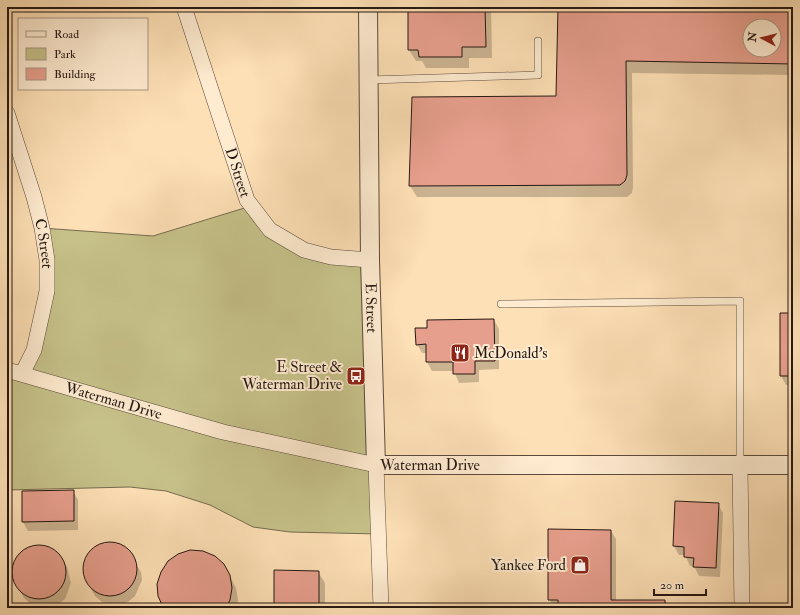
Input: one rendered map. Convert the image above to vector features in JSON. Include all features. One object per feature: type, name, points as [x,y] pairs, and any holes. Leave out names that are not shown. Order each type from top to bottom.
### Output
[{"type":"street","name":"D Street","points":[[184,7],[247,200],[270,230],[304,250],[331,257],[370,260]]},
{"type":"street","name":"E Street","points":[[368,7],[370,260],[381,608]]},
{"type":"street","name":"C Street","points":[[7,113],[36,204],[42,228],[47,260],[47,291],[34,350],[22,374]]},
{"type":"street","name":"Waterman Drive","points":[[7,370],[223,432],[376,465],[793,465]]},
{"type":"street","points":[[740,466],[742,608]]},
{"type":"lane","points":[[369,80],[538,75],[538,41]]},
{"type":"lane","points":[[501,304],[740,301],[740,466]]},
{"type":"green space","points":[[251,206],[304,250],[370,260],[378,534],[290,532],[253,527],[210,505],[166,491],[130,487],[7,490],[7,370],[22,374],[42,309],[42,228],[153,236]]},
{"type":"building","points":[[408,7],[485,7],[486,47],[462,47],[462,57],[419,57],[418,50],[408,50]]},
{"type":"building","points":[[558,7],[793,7],[793,64],[626,61],[627,175],[625,181],[620,185],[409,186],[412,97],[556,96]]},
{"type":"building","points":[[780,313],[793,313],[793,376],[780,376]]},
{"type":"building","name":"McDonald's","points":[[494,319],[495,361],[475,361],[475,374],[453,374],[453,362],[426,362],[426,344],[416,345],[415,328],[427,328],[427,320]]},
{"type":"building","points":[[74,490],[74,521],[22,522],[22,491]]},
{"type":"building","points":[[675,501],[719,503],[716,568],[693,567],[694,558],[684,557],[684,547],[673,546]]},
{"type":"building","name":"Yankee Ford","points":[[548,529],[611,530],[611,600],[665,600],[665,608],[558,608],[558,600],[548,600]]},
{"type":"building","points":[[105,542],[115,542],[125,546],[133,554],[137,564],[137,574],[133,584],[125,592],[115,596],[105,596],[95,592],[87,584],[83,574],[83,564],[87,554],[95,546]]},
{"type":"building","points":[[34,545],[44,545],[54,549],[62,557],[66,567],[66,577],[62,587],[54,595],[44,599],[34,599],[24,595],[16,587],[12,577],[12,567],[16,557],[24,549]]},
{"type":"building","points":[[190,550],[203,551],[215,556],[224,564],[230,575],[232,588],[230,600],[226,608],[163,607],[158,596],[157,584],[161,572],[168,561],[178,554]]},
{"type":"building","points":[[274,570],[319,571],[319,608],[274,608]]},
{"type":"place","name":"McDonald's","points":[[460,353]]},
{"type":"place","name":"E Street & Waterman Drive","points":[[356,376]]},
{"type":"place","name":"Yankee Ford","points":[[580,565]]}]
